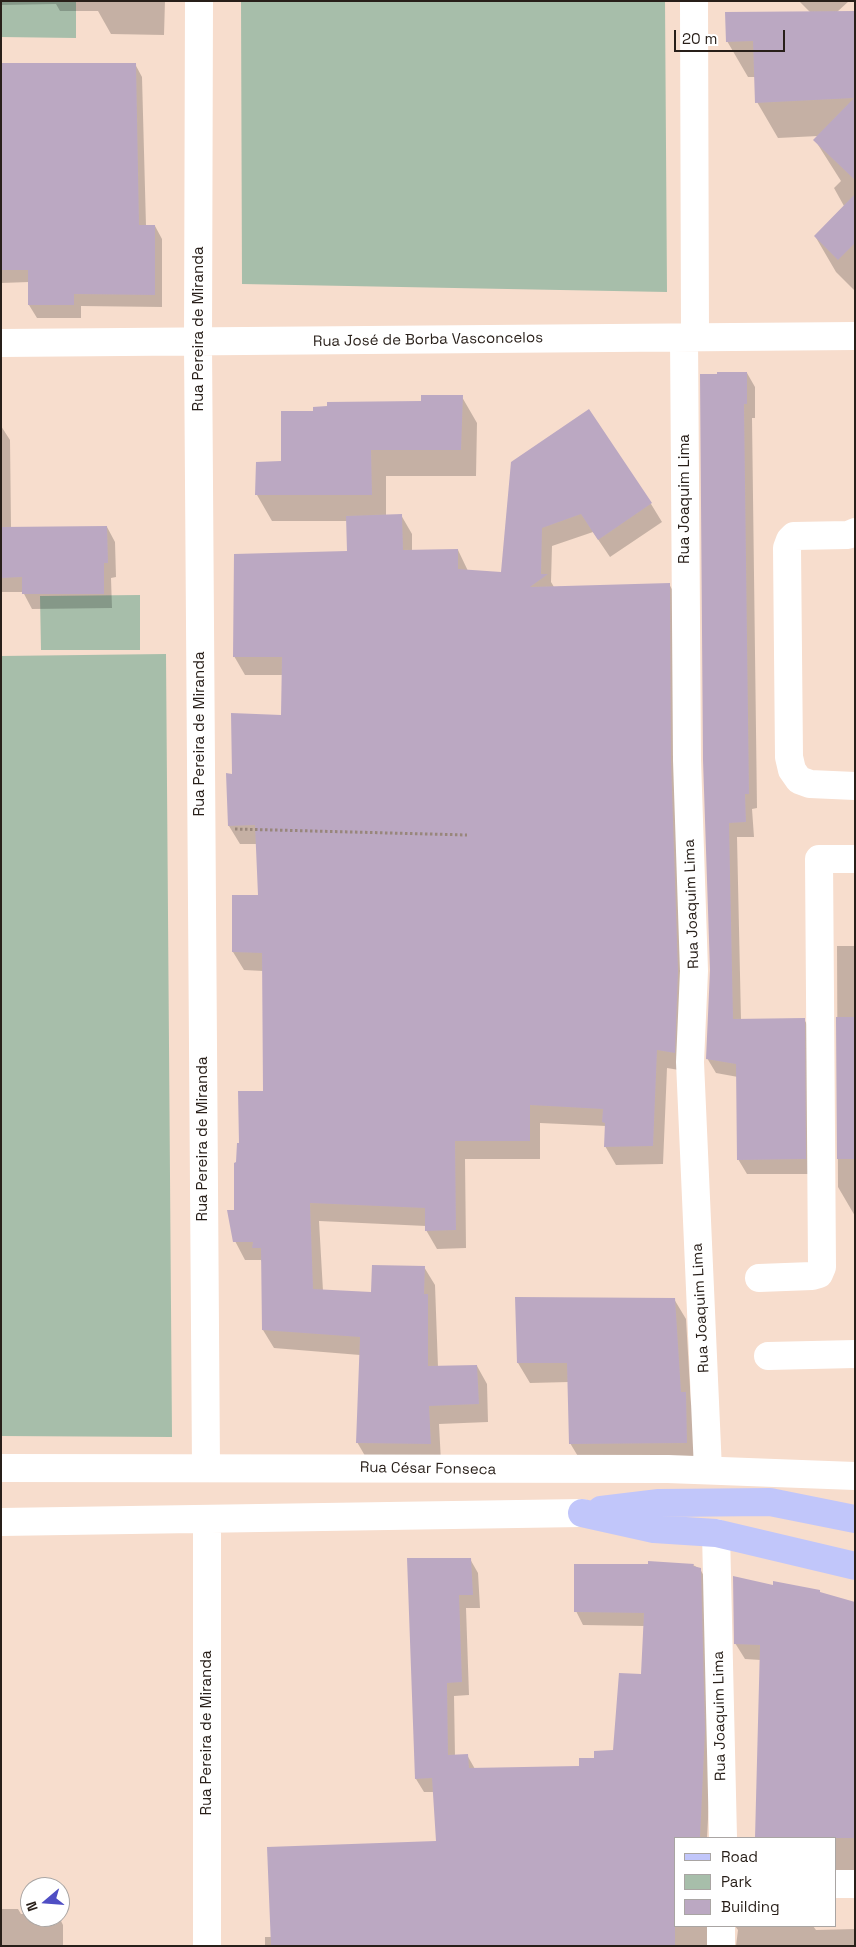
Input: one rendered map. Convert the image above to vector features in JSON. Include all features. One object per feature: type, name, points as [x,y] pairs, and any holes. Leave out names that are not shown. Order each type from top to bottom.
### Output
[{"type":"main road","points":[[582,1513],[659,1503],[770,1502],[855,1519]]},
{"type":"main road","points":[[582,1513],[654,1529],[716,1533],[855,1566]]},
{"type":"street","name":"Rua Pereira de Miranda","points":[[200,1],[198,343],[206,1467]]},
{"type":"street","name":"Rua Joaquim Lima","points":[[694,1],[689,337],[687,760],[694,972],[690,1062],[708,1470]]},
{"type":"street","name":"Rua José de Borba Vasconcelos","points":[[1,343],[198,343],[855,336]]},
{"type":"street","points":[[855,532],[848,535],[794,536],[787,548],[789,757],[792,770],[799,780],[810,784],[855,786]]},
{"type":"street","points":[[759,1278],[812,1276],[819,1274],[822,1267],[819,859],[855,859]]},
{"type":"street","points":[[768,1356],[855,1354]]},
{"type":"street","name":"Rua César Fonseca","points":[[1,1468],[206,1467],[708,1470],[855,1476]]},
{"type":"street","points":[[1,1522],[207,1521],[582,1513]]},
{"type":"street","name":"Rua Pereira de Miranda","points":[[207,1521],[207,1946]]},
{"type":"street","name":"Rua Joaquim Lima","points":[[716,1533],[723,1837]]},
{"type":"street","points":[[836,1884],[855,1884]]},
{"type":"street","points":[[721,1927],[721,1946]]},
{"type":"path","points":[[232,829],[467,835]]},
{"type":"green space","points":[[1,1],[76,1],[76,38],[1,37]]},
{"type":"green space","points":[[241,1],[665,1],[667,292],[242,284]]},
{"type":"green space","points":[[140,595],[140,650],[41,650],[40,596]]},
{"type":"green space","points":[[166,654],[172,1437],[1,1436],[1,656]]},
{"type":"building","points":[[855,11],[855,180],[813,140],[854,98],[755,103],[753,41],[726,42],[725,12]]},
{"type":"building","points":[[1,63],[136,63],[139,225],[155,225],[155,295],[74,294],[74,305],[28,305],[28,270],[1,270]]},
{"type":"building","points":[[855,194],[855,243],[838,260],[814,236]]},
{"type":"building","points":[[717,372],[747,372],[747,404],[744,404],[749,794],[745,794],[746,822],[729,823],[733,1019],[805,1018],[806,1159],[737,1160],[736,1064],[706,1059],[710,970],[703,760],[700,374],[717,374]]},
{"type":"building","points":[[421,395],[463,395],[461,450],[371,450],[372,495],[255,495],[256,462],[281,461],[281,411],[313,411],[313,407],[327,406],[327,402],[421,401]]},
{"type":"building","points":[[589,409],[652,503],[598,540],[581,514],[542,528],[541,574],[548,574],[530,587],[670,583],[671,760],[678,971],[675,1053],[657,1050],[653,1146],[604,1147],[605,1123],[602,1122],[603,1109],[530,1105],[530,1141],[455,1141],[456,1230],[425,1231],[425,1208],[310,1203],[313,1289],[371,1292],[372,1265],[425,1266],[424,1294],[428,1294],[428,1366],[477,1365],[479,1404],[429,1406],[431,1444],[356,1443],[360,1337],[262,1330],[261,1248],[252,1248],[253,1242],[233,1242],[227,1210],[234,1210],[234,1163],[236,1162],[237,1143],[239,1143],[238,1091],[263,1091],[262,953],[232,952],[232,895],[258,895],[255,825],[228,826],[226,773],[232,774],[231,713],[281,715],[282,657],[233,657],[234,554],[347,551],[346,516],[402,514],[403,550],[458,549],[458,569],[501,572],[511,462]]},
{"type":"building","points":[[107,526],[108,563],[104,563],[104,594],[22,594],[22,577],[1,578],[1,527]]},
{"type":"building","points":[[836,1017],[855,1017],[855,1159],[837,1159]]},
{"type":"building","points":[[515,1297],[675,1298],[681,1392],[686,1392],[687,1443],[569,1444],[567,1363],[517,1363]]},
{"type":"building","points":[[407,1558],[471,1558],[473,1595],[459,1595],[462,1682],[447,1683],[448,1755],[468,1754],[469,1768],[579,1766],[579,1758],[594,1758],[594,1751],[613,1750],[619,1673],[641,1674],[644,1613],[574,1612],[574,1564],[648,1564],[648,1561],[694,1564],[693,1566],[701,1568],[705,1730],[700,1837],[674,1837],[675,1946],[271,1946],[267,1847],[436,1841],[432,1778],[415,1779]]},
{"type":"building","points":[[733,1576],[773,1585],[773,1581],[820,1590],[820,1592],[855,1602],[855,1838],[755,1837],[760,1645],[734,1644]]}]
